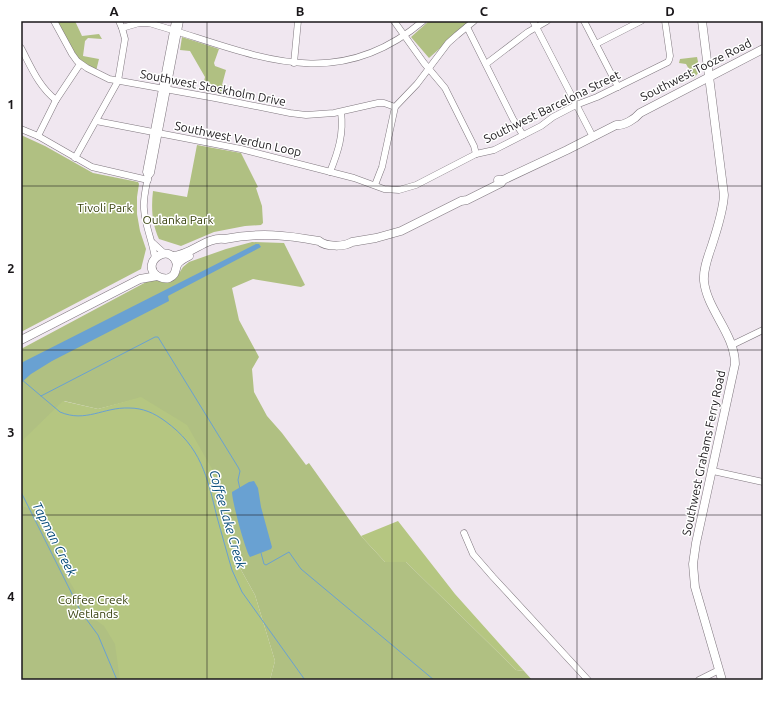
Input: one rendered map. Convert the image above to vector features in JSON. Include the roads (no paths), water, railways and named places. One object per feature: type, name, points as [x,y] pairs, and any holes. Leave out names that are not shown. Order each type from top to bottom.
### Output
[{"type":"main road","name":"Southwest Grahams Ferry Road","points":[[702,21],[724,195],[721,216],[705,267],[704,281],[708,296],[732,345],[735,357],[734,373],[696,543],[693,571],[698,597],[722,680]]},
{"type":"main road","name":"Southwest Tooze Road","points":[[225,239],[240,236],[269,234],[319,241],[323,244],[348,244],[395,233],[461,201],[474,197],[501,183],[503,180],[616,125],[620,126],[640,113],[763,49]]},
{"type":"main road","points":[[140,279],[148,272],[160,255],[182,255],[220,238],[225,239]]},
{"type":"main road","points":[[21,340],[140,279],[158,276],[165,278],[170,277],[175,273],[177,265],[183,259],[222,242],[225,239]]},
{"type":"main road","points":[[168,255],[176,260],[177,265]]},
{"type":"main road","points":[[154,263],[154,271],[158,276]]},
{"type":"street","name":"Southwest Stockholm Drive","points":[[54,21],[72,54],[80,64],[109,79],[215,98],[290,114],[322,114],[341,112],[378,103],[384,103],[395,107]]},
{"type":"street","points":[[75,158],[118,81],[125,45],[122,28],[119,21]]},
{"type":"street","points":[[154,263],[153,243],[144,210],[148,178],[146,172],[156,133],[175,31],[175,21]]},
{"type":"street","points":[[175,31],[180,21]]},
{"type":"street","points":[[294,63],[298,21]]},
{"type":"street","points":[[394,21],[428,68],[445,88],[474,146],[476,154]]},
{"type":"street","points":[[122,28],[142,22],[273,60],[294,63],[325,64],[351,59],[375,51],[404,36],[423,21]]},
{"type":"street","points":[[375,185],[382,167],[395,107],[413,88],[448,43],[474,21]]},
{"type":"street","points":[[486,64],[535,24],[547,21]]},
{"type":"street","points":[[584,21],[618,87]]},
{"type":"street","points":[[596,44],[641,21]]},
{"type":"street","name":"Southwest Barcelona Street","points":[[375,185],[390,190],[410,188],[476,154],[494,150],[541,126],[553,117],[576,105],[593,99],[665,63],[670,58],[665,21]]},
{"type":"street","points":[[535,24],[593,137]]},
{"type":"street","points":[[467,27],[513,119],[523,135]]},
{"type":"street","points":[[21,48],[40,84],[45,91],[56,100]]},
{"type":"street","points":[[38,136],[56,100],[80,64]]},
{"type":"street","points":[[330,172],[337,155],[342,133],[341,112]]},
{"type":"street","name":"Southwest Verdun Loop","points":[[96,121],[241,149],[354,178],[375,185]]},
{"type":"street","points":[[21,129],[38,136],[75,158],[96,168],[148,178]]},
{"type":"street","points":[[153,243],[168,255]]},
{"type":"street","points":[[732,345],[763,330]]},
{"type":"street","points":[[713,471],[763,482]]},
{"type":"street","points":[[464,533],[473,554],[588,680]]},
{"type":"street","points":[[699,680],[719,670]]},
{"type":"water","points":[[256,244],[259,244],[261,247],[168,296],[169,301],[52,361],[31,374],[22,382],[21,381],[21,363]]},
{"type":"water","points":[[254,481],[258,488],[261,507],[272,547],[271,549],[250,557],[239,525],[232,492],[249,482]]},
{"type":"waterway","points":[[41,396],[155,337],[158,337],[238,467],[240,471],[238,480],[240,489]]},
{"type":"waterway","name":"Coffee Lake Creek","points":[[21,379],[60,412],[78,416],[120,408],[139,409],[152,413],[161,418],[187,441],[195,452],[206,475],[232,570],[242,592],[305,680]]},
{"type":"waterway","name":"Tapman Creek","points":[[21,492],[81,612],[98,635],[117,680]]},
{"type":"waterway","points":[[261,553],[264,564],[266,565],[289,552],[301,569],[434,680]]},
{"type":"park label","name":"Tivoli Park","points":[[105,208]]},
{"type":"park label","name":"Oulanka Park","points":[[178,220]]},
{"type":"park label","name":"Coffee Creek Wetlands","points":[[93,607]]}]
